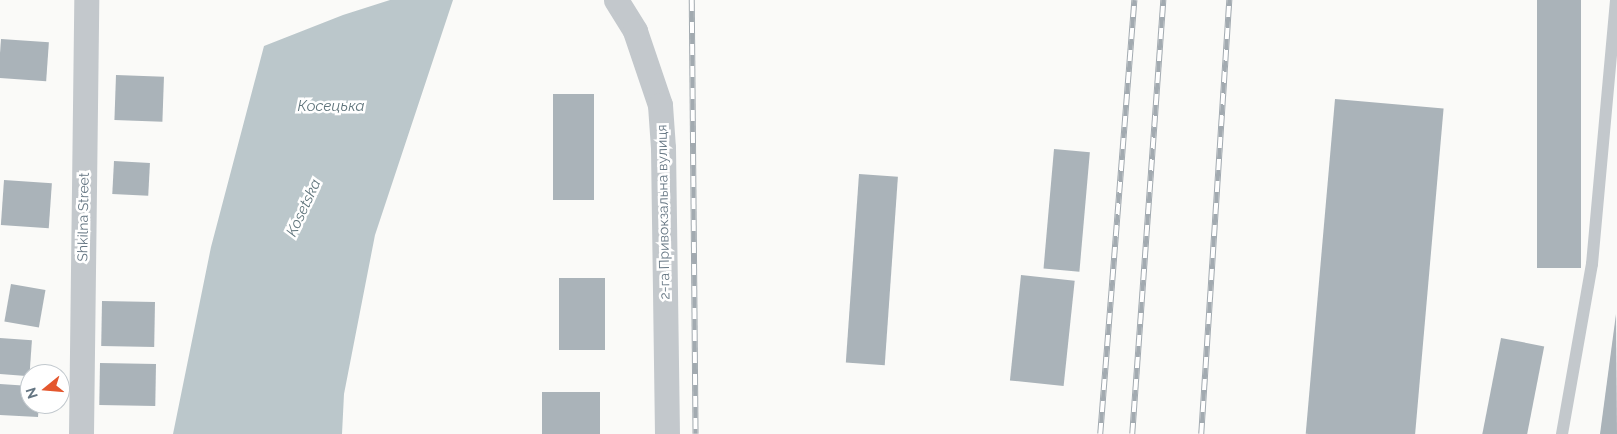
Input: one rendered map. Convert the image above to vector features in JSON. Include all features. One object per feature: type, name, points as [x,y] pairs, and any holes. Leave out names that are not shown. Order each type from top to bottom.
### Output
[{"type":"street","name":"Shkilna Street","points":[[81,434],[86,0]]},
{"type":"street","name":"2-га Привокзальна вулиця","points":[[616,0],[635,31],[660,105],[663,148],[667,434]]},
{"type":"lane","points":[[1562,434],[1592,264],[1616,0]]},
{"type":"water","name":"Косецька","points":[[390,0],[453,0],[375,235],[344,394],[342,434],[173,434],[211,247],[264,46],[343,15]]},
{"type":"building","points":[[1537,0],[1581,0],[1581,268],[1537,268]]},
{"type":"building","points":[[1,39],[49,42],[46,81],[0,78]]},
{"type":"building","points":[[116,75],[164,77],[162,122],[114,120]]},
{"type":"building","points":[[553,94],[594,94],[594,200],[553,200]]},
{"type":"building","points":[[1335,99],[1444,108],[1415,434],[1306,434]]},
{"type":"building","points":[[1054,149],[1090,152],[1079,272],[1044,269]]},
{"type":"building","points":[[114,161],[150,163],[148,196],[112,194]]},
{"type":"building","points":[[859,174],[898,177],[885,365],[846,363]]},
{"type":"building","points":[[4,180],[52,183],[49,228],[1,225]]},
{"type":"building","points":[[1021,275],[1075,281],[1064,386],[1010,380]]},
{"type":"building","points":[[559,278],[605,278],[605,350],[559,350]]},
{"type":"building","points":[[11,284],[45,290],[39,328],[4,321]]},
{"type":"building","points":[[102,301],[155,302],[154,347],[101,346]]},
{"type":"building","points":[[1616,314],[1617,434],[1600,434]]},
{"type":"building","points":[[0,338],[32,340],[30,364],[20,364],[20,375],[0,374]]},
{"type":"building","points":[[1501,338],[1544,346],[1527,434],[1482,434]]},
{"type":"building","points":[[100,363],[156,364],[155,406],[99,405]]},
{"type":"building","points":[[0,384],[20,385],[20,414],[38,414],[38,417],[0,415]]},
{"type":"building","points":[[542,392],[600,392],[600,434],[542,434]]},
{"type":"railway","points":[[692,0],[696,434]]},
{"type":"railway","points":[[1100,434],[1134,0]]},
{"type":"railway","points":[[1132,434],[1163,0]]},
{"type":"railway","points":[[1201,434],[1229,0]]},
{"type":"water label","name":"Kosetska","points":[[304,208]]}]
